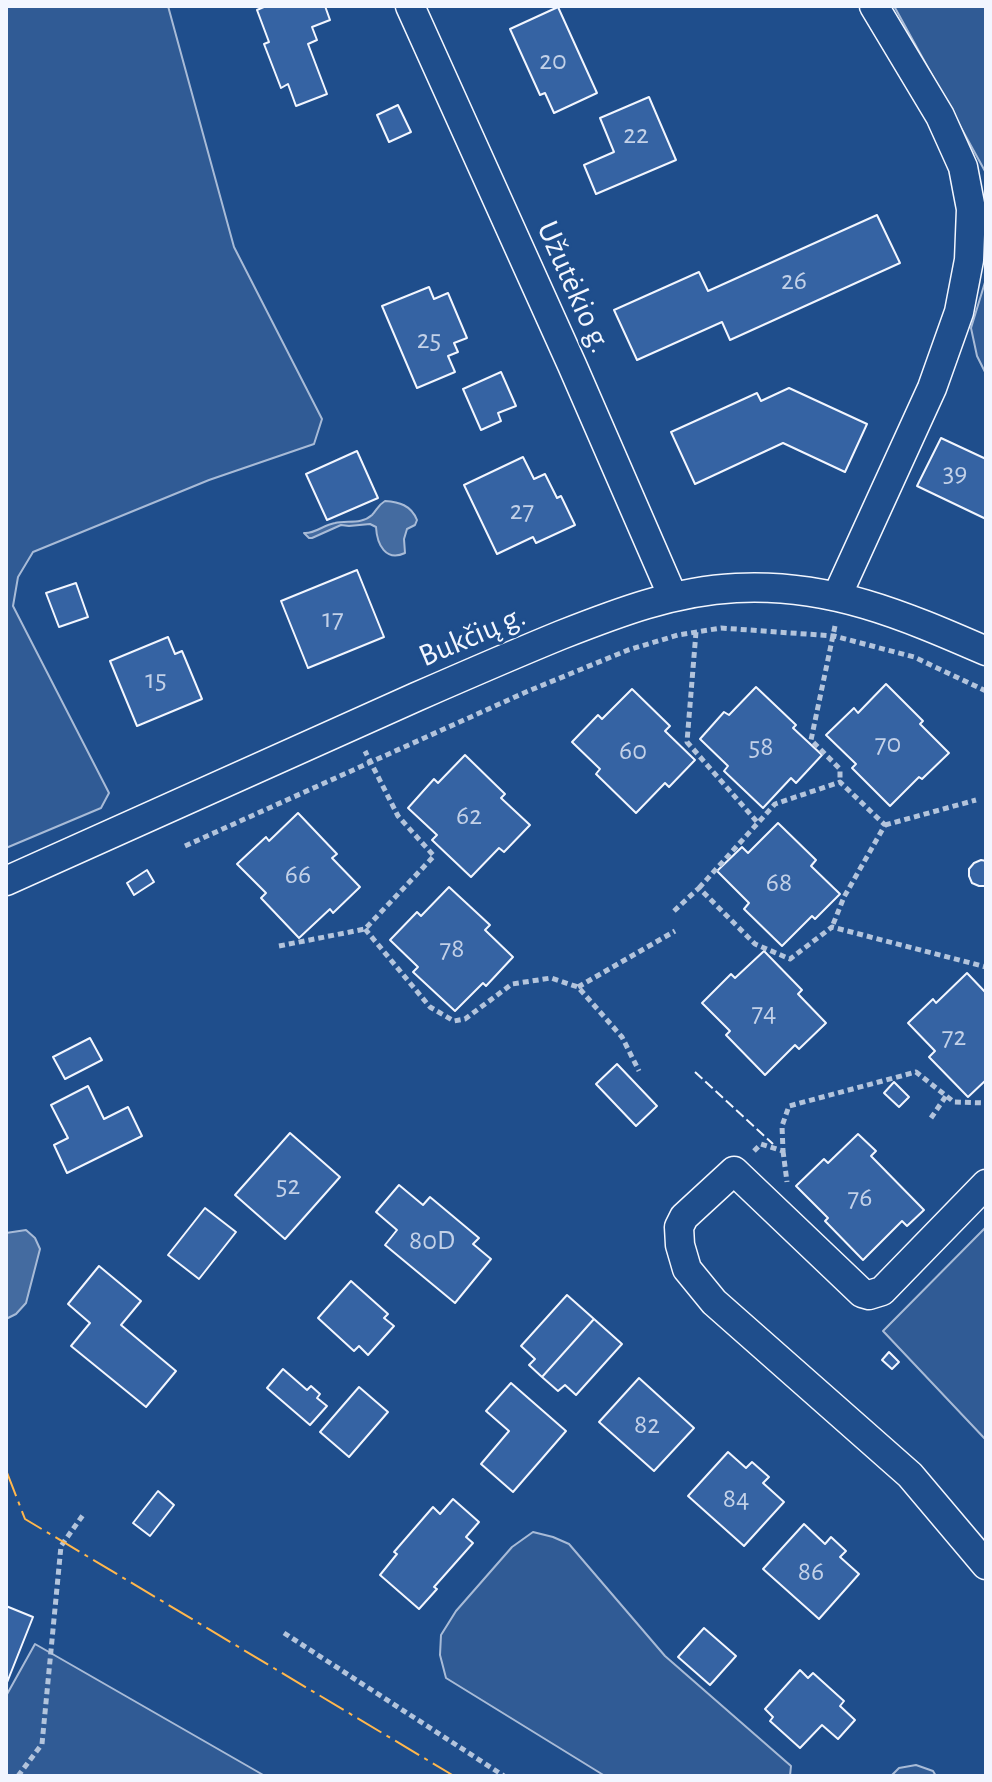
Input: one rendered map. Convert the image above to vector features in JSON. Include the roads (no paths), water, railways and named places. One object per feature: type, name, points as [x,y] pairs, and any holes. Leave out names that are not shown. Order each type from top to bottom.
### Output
[{"type":"street","name":"Užutėkio g.","points":[[410,6],[673,597]]},
{"type":"street","points":[[837,596],[932,388],[959,312],[969,260],[971,209],[963,167],[940,116],[874,6]]},
{"type":"street","name":"Bukčių g.","points":[[6,881],[509,656],[611,615],[673,597],[734,588],[789,588],[837,596],[913,620],[986,651]]},
{"type":"street","points":[[986,1184],[882,1291],[869,1295],[862,1293],[734,1171],[684,1217],[679,1227],[687,1269],[714,1302],[910,1475],[986,1565]]}]
